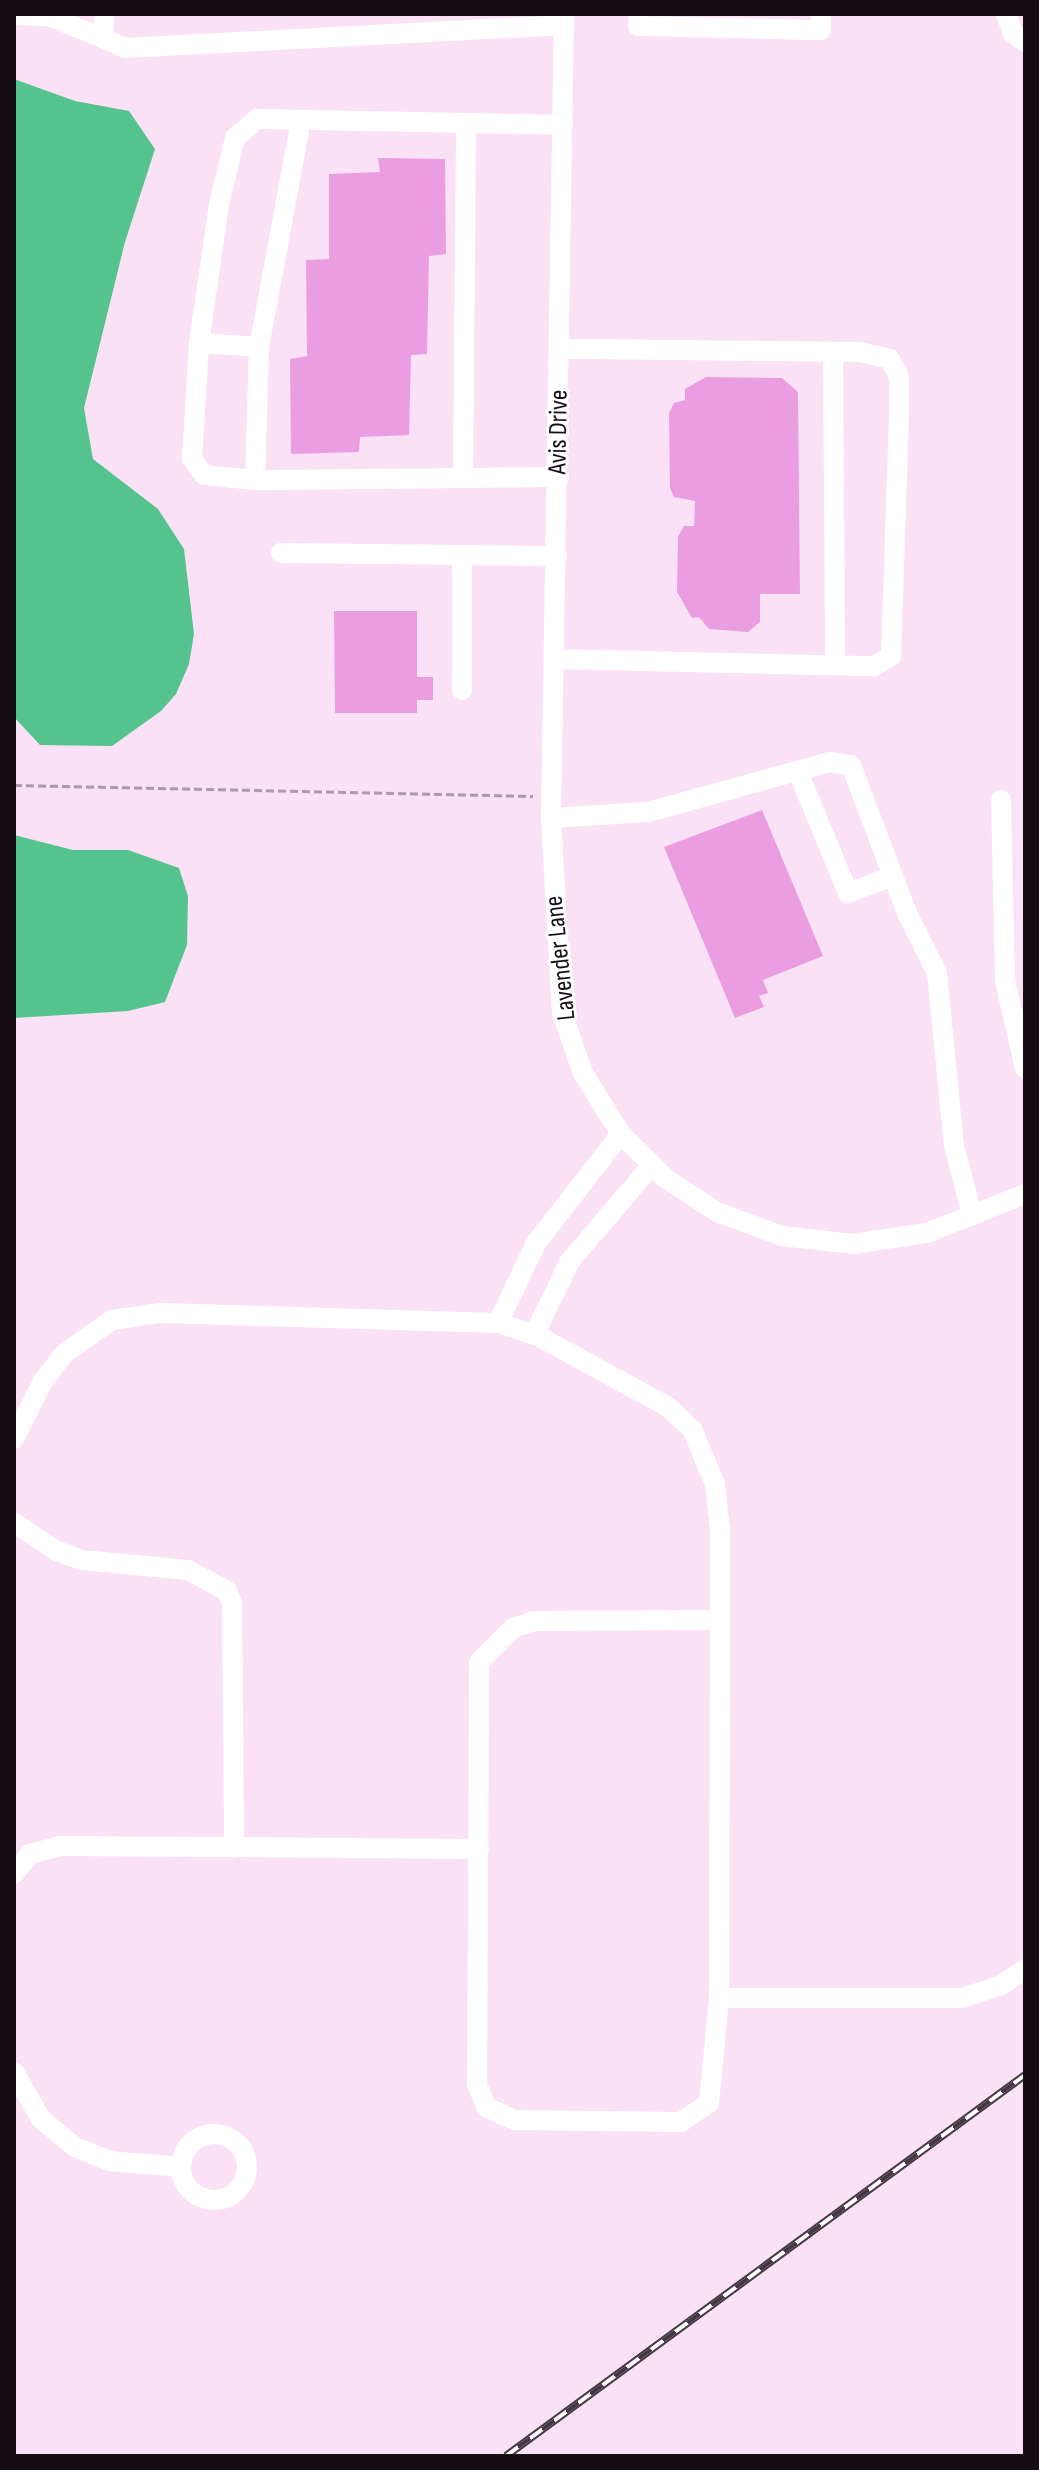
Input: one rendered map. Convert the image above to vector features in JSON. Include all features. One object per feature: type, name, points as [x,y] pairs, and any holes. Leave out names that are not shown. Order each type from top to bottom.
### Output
[{"type":"street","points":[[103,38],[104,14]]},
{"type":"street","points":[[639,14],[638,26],[821,30],[821,14]]},
{"type":"street","points":[[1006,14],[1013,33],[1025,42]]},
{"type":"street","points":[[14,15],[49,15],[125,48],[564,20]]},
{"type":"street","name":"Avis Drive","points":[[553,851],[551,818],[559,477],[564,20]]},
{"type":"street","points":[[559,477],[255,480],[204,475],[192,459],[199,343],[219,204],[235,138],[257,119],[563,125]]},
{"type":"street","points":[[255,480],[259,347],[301,120]]},
{"type":"street","points":[[463,478],[466,123]]},
{"type":"street","points":[[199,343],[259,347]]},
{"type":"street","points":[[555,659],[874,666],[891,656],[899,377],[890,359],[833,352],[561,349]]},
{"type":"street","points":[[833,352],[835,665]]},
{"type":"street","points":[[281,553],[557,556]]},
{"type":"street","points":[[462,555],[462,690]]},
{"type":"street","points":[[551,818],[648,812],[829,762],[851,765],[893,876],[937,973],[954,1146],[971,1211]]},
{"type":"street","points":[[798,772],[848,893],[893,876]]},
{"type":"street","points":[[1001,800],[1005,981],[1025,1068]]},
{"type":"street","name":"Lavender Lane","points":[[553,851],[562,1013],[583,1073],[621,1134],[652,1165],[717,1212],[782,1236],[853,1244],[927,1233],[971,1211],[1025,1194]]},
{"type":"street","points":[[498,1323],[536,1243],[621,1134]]},
{"type":"street","points":[[534,1335],[570,1261],[652,1165]]},
{"type":"street","points":[[14,1439],[43,1381],[66,1352],[112,1320],[160,1313],[498,1323],[534,1335],[668,1407],[692,1429],[715,1484],[719,1620],[719,1998],[709,2103],[681,2122],[514,2120],[486,2107],[477,2083],[479,1662],[513,1628],[535,1621],[719,1620]]},
{"type":"street","points":[[14,1523],[57,1551],[82,1560],[188,1570],[227,1591],[232,1603],[234,1848]]},
{"type":"street","points":[[14,1874],[30,1854],[60,1846],[479,1849]]},
{"type":"street","points":[[719,1998],[962,1998],[1000,1986],[1025,1969]]},
{"type":"street","points":[[14,2072],[41,2119],[75,2147],[109,2161],[181,2167]]},
{"type":"path","points":[[14,785],[552,797]]},
{"type":"shaded area","points":[[14,79],[75,101],[129,111],[155,149],[125,242],[84,408],[93,459],[158,509],[184,549],[194,634],[189,664],[176,694],[161,711],[112,746],[40,745],[14,717]]},
{"type":"shaded area","points":[[14,835],[73,850],[128,850],[179,868],[188,896],[187,945],[165,1002],[128,1011],[14,1018]]},
{"type":"building","points":[[378,158],[445,159],[446,254],[429,256],[427,354],[411,355],[409,435],[360,437],[359,452],[291,454],[290,359],[307,356],[306,260],[329,259],[329,174],[380,172]]},
{"type":"building","points":[[706,377],[782,378],[798,392],[800,594],[760,594],[760,622],[748,632],[709,629],[699,617],[692,618],[677,592],[678,537],[684,526],[694,526],[695,501],[674,497],[670,488],[669,413],[674,403],[685,400],[685,389]]},
{"type":"building","points":[[334,611],[417,611],[417,677],[433,677],[433,700],[417,700],[417,713],[335,713]]},
{"type":"building","points":[[762,810],[823,956],[763,980],[768,993],[759,996],[764,1007],[735,1018],[664,847]]},
{"type":"railway","points":[[506,2456],[1025,2075]]}]
